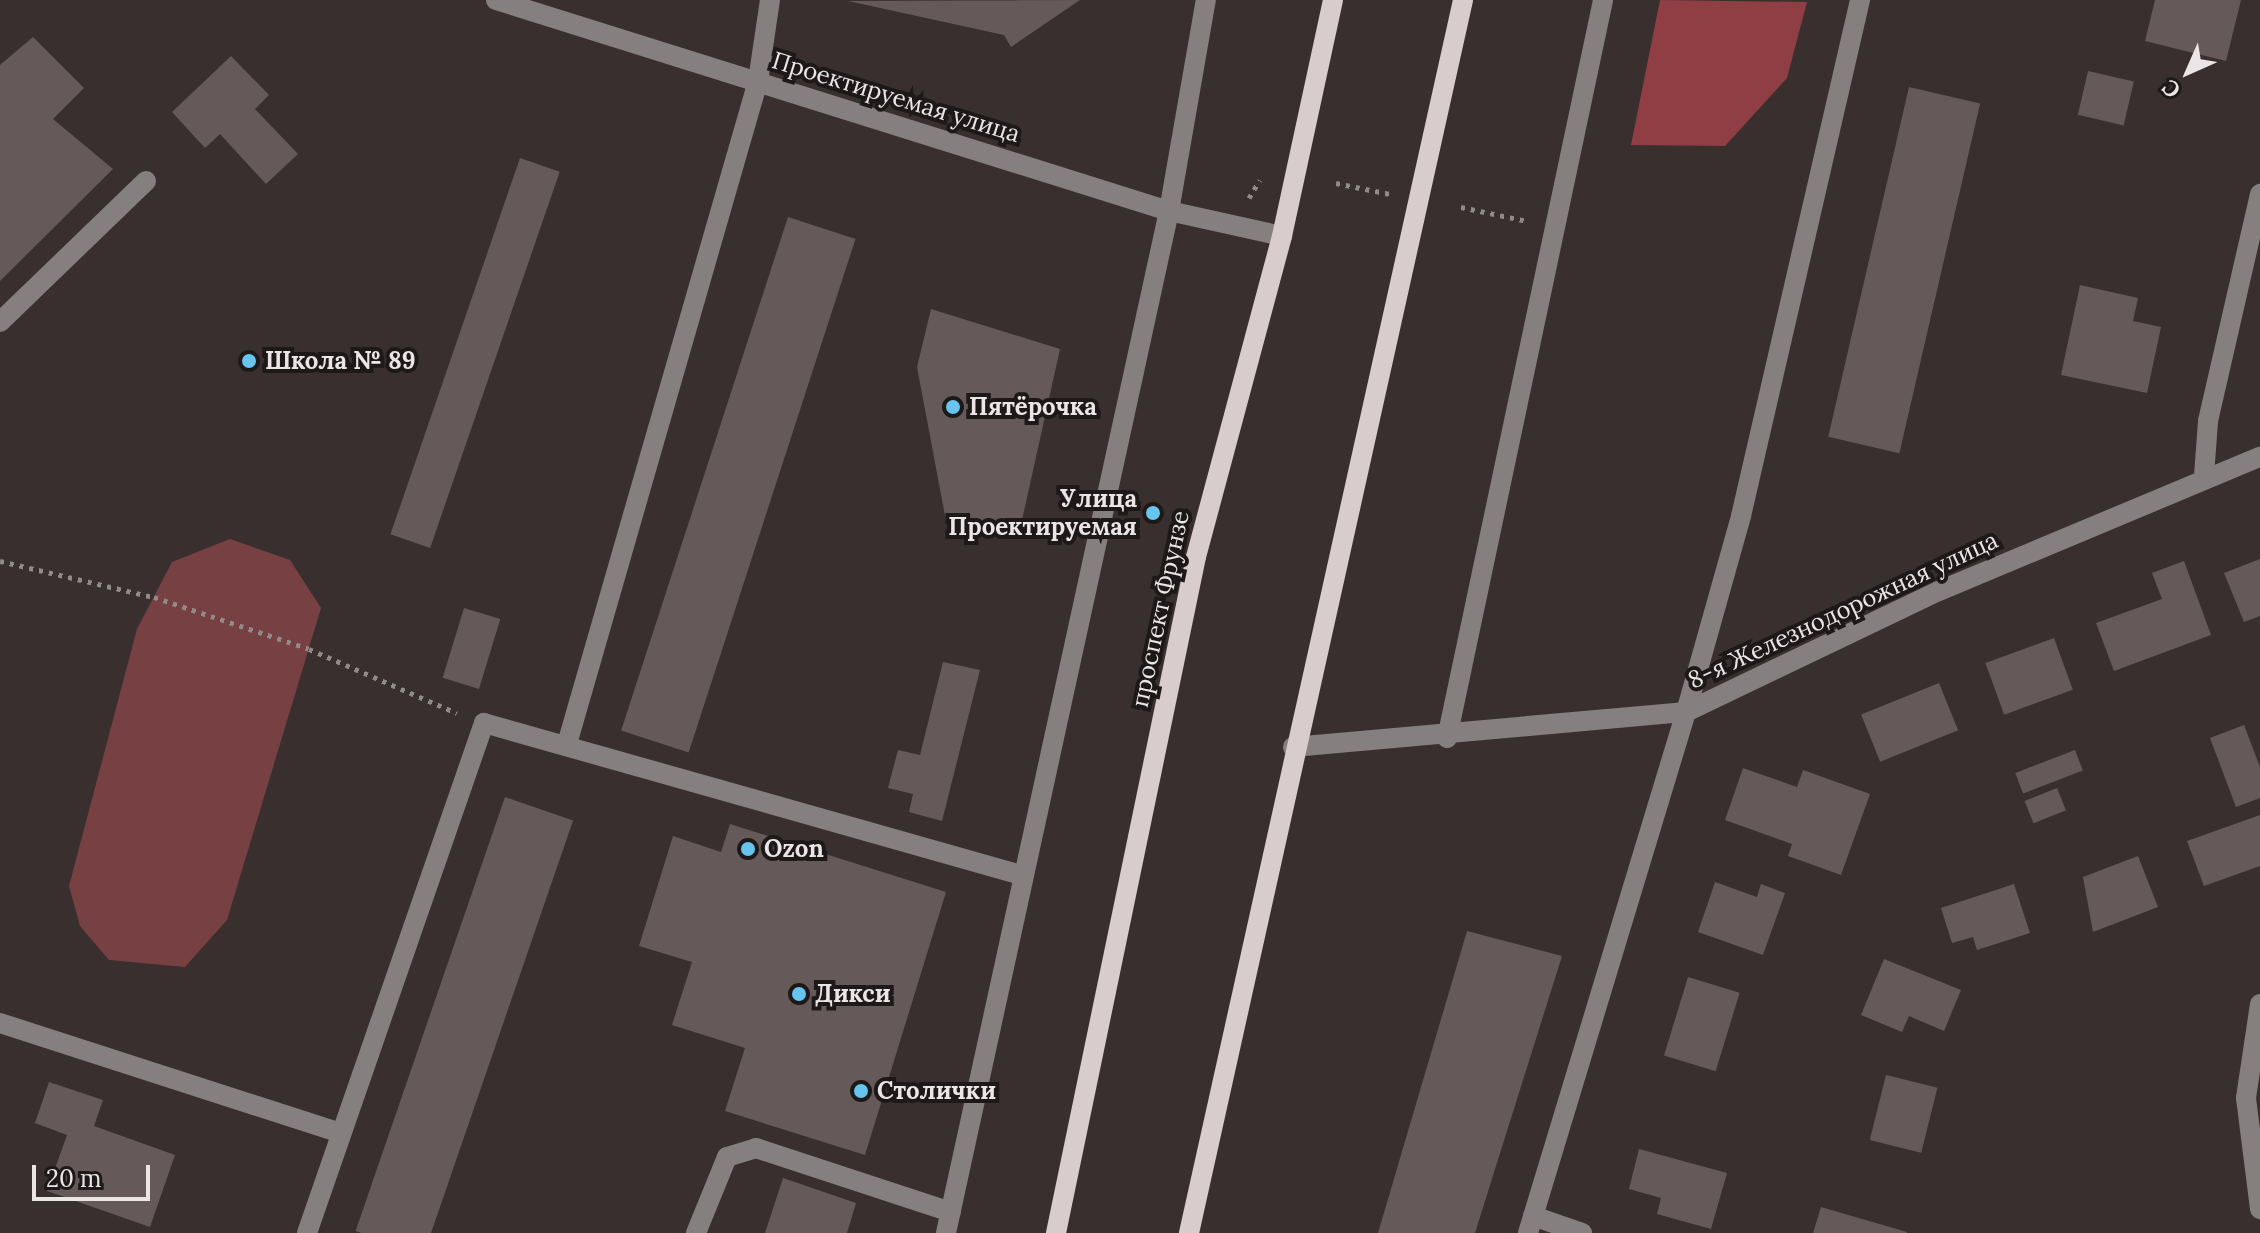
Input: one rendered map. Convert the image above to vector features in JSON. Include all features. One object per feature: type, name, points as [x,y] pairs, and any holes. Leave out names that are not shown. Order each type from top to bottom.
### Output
[{"type":"main road","name":"проспект Фрунзе","points":[[1056,1233],[1196,557],[1282,236],[1333,0]]},
{"type":"main road","points":[[1189,1233],[1293,747],[1463,0]]},
{"type":"street","name":"Проектируемая улица","points":[[496,0],[1169,211],[1282,236]]},
{"type":"street","points":[[567,744],[758,81],[770,0]]},
{"type":"street","points":[[946,1233],[1021,875],[1169,211],[1206,0]]},
{"type":"street","points":[[1447,738],[1603,0]]},
{"type":"street","points":[[1293,747],[1447,738],[1686,712],[1741,516],[1860,0]]},
{"type":"street","points":[[0,322],[146,181]]},
{"type":"street","points":[[2204,476],[2208,421],[2260,194]]},
{"type":"street","name":"8-я Железнодорожная улица","points":[[1530,1224],[1686,712],[2204,476],[2260,457]]},
{"type":"street","points":[[307,1233],[337,1132],[484,723],[1021,875]]},
{"type":"street","points":[[2260,1004],[2246,1098],[2260,1209]]},
{"type":"street","points":[[0,1023],[337,1132]]},
{"type":"street","points":[[696,1233],[727,1157],[756,1148],[951,1212]]},
{"type":"street","points":[[1530,1224],[1582,1233]]},
{"type":"path","points":[[1336,183],[1397,195]]},
{"type":"path","points":[[1461,207],[1555,227]]},
{"type":"path","points":[[0,561],[154,597],[309,649],[484,723]]},
{"type":"shaded area","points":[[1660,0],[1807,2],[1787,78],[1725,146],[1631,145]]},
{"type":"shaded area","points":[[230,539],[290,560],[321,608],[227,920],[185,967],[109,960],[80,926],[69,886],[137,629],[172,562]]},
{"type":"building","points":[[1080,0],[1011,47],[1004,35],[848,1]]},
{"type":"building","points":[[2155,0],[2241,0],[2226,61],[2145,41]]},
{"type":"building","points":[[33,37],[84,88],[53,119],[113,169],[0,281],[0,65]]},
{"type":"building","points":[[231,56],[269,95],[255,109],[298,154],[266,184],[220,134],[205,148],[172,112]]},
{"type":"building","points":[[2088,71],[2134,82],[2124,125],[2078,115]]},
{"type":"building","points":[[1909,87],[1980,103],[1899,453],[1828,437]]},
{"type":"building","points":[[520,158],[560,172],[430,548],[390,534]]},
{"type":"building","points":[[788,217],[856,239],[689,753],[621,731]]},
{"type":"building","points":[[2080,285],[2138,298],[2133,321],[2161,327],[2147,393],[2061,375]]},
{"type":"building","points":[[931,309],[1060,349],[1018,538],[946,521],[917,367]]},
{"type":"building","points":[[2260,559],[2260,616],[2244,622],[2224,573]]},
{"type":"building","points":[[2184,561],[2211,635],[2114,671],[2096,623],[2162,599],[2152,573]]},
{"type":"building","points":[[464,608],[500,619],[479,689],[443,678]]},
{"type":"building","points":[[2054,638],[2073,690],[2004,715],[1985,663]]},
{"type":"building","points":[[943,662],[980,670],[942,821],[909,812],[913,794],[888,788],[898,750],[920,755]]},
{"type":"building","points":[[1939,683],[1958,730],[1880,762],[1861,714]]},
{"type":"building","points":[[2244,725],[2260,767],[2260,798],[2236,807],[2210,738]]},
{"type":"building","points":[[2075,750],[2083,771],[2023,793],[2015,773]]},
{"type":"building","points":[[1743,768],[1797,787],[1803,770],[1870,794],[1841,875],[1788,856],[1792,844],[1725,820]]},
{"type":"building","points":[[2057,788],[2066,810],[2034,823],[2025,801]]},
{"type":"building","points":[[505,797],[573,820],[431,1233],[356,1231]]},
{"type":"building","points":[[2260,815],[2260,866],[2204,886],[2187,841]]},
{"type":"building","name":"Дикси","points":[[730,824],[946,892],[865,1155],[725,1111],[745,1048],[672,1025],[692,962],[639,946],[673,836],[721,852]]},
{"type":"building","points":[[2138,856],[2158,907],[2093,932],[2083,877]]},
{"type":"building","points":[[1715,882],[1757,897],[1761,884],[1785,893],[1763,955],[1698,932]]},
{"type":"building","points":[[2014,884],[2030,933],[1977,950],[1973,937],[1952,943],[1941,908]]},
{"type":"building","points":[[1467,931],[1562,956],[1475,1233],[1378,1233]]},
{"type":"building","points":[[1884,959],[1961,990],[1944,1031],[1909,1016],[1902,1032],[1861,1015]]},
{"type":"building","points":[[1688,977],[1740,993],[1716,1071],[1664,1055]]},
{"type":"building","points":[[1886,1075],[1937,1088],[1921,1153],[1870,1140]]},
{"type":"building","points":[[49,1082],[103,1100],[94,1126],[175,1155],[150,1227],[47,1191],[67,1135],[35,1123]]},
{"type":"building","points":[[1639,1149],[1727,1173],[1711,1229],[1657,1214],[1661,1198],[1629,1189]]},
{"type":"building","points":[[783,1178],[856,1203],[847,1233],[765,1233]]},
{"type":"building","points":[[1821,1207],[1907,1232],[1907,1233],[1813,1233]]},
{"type":"place","name":"Школа № 89","points":[[249,361]]},
{"type":"place","name":"Пятёрочка","points":[[953,407]]},
{"type":"place","name":"Улица Проектируемая","points":[[1153,513]]},
{"type":"place","name":"Ozon","points":[[748,849]]},
{"type":"place","name":"Дикси","points":[[799,994]]},
{"type":"place","name":"Столички","points":[[861,1091]]}]
